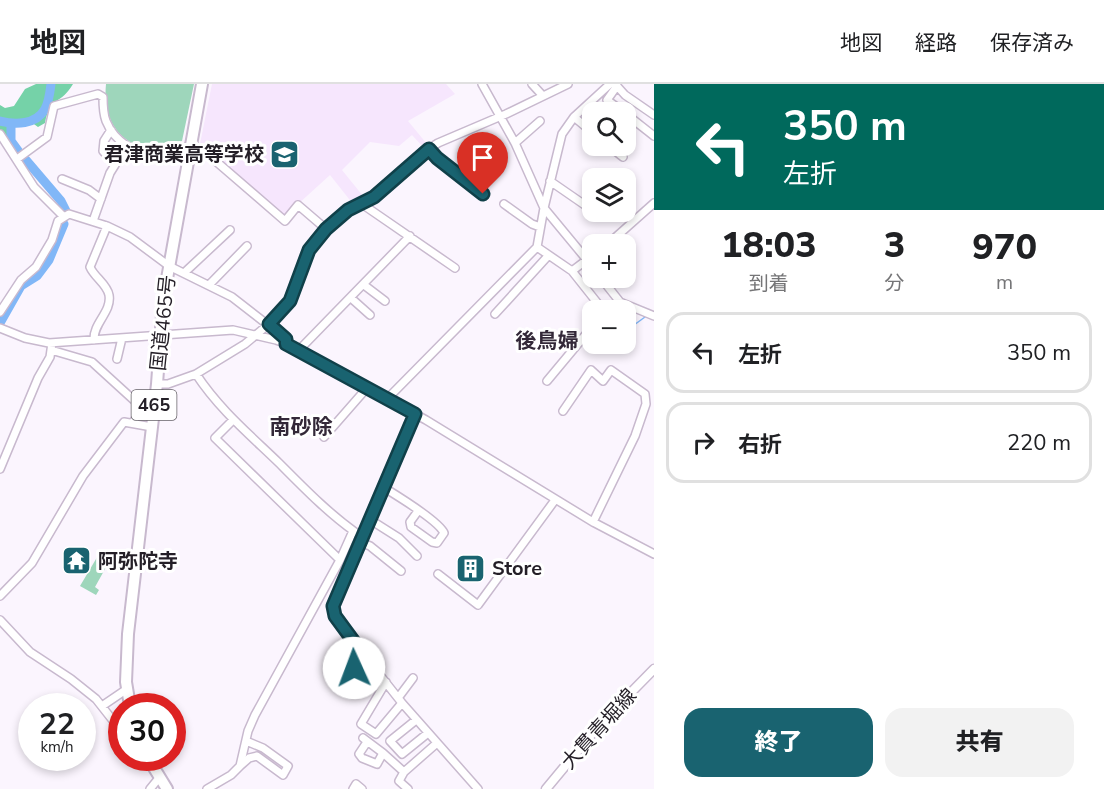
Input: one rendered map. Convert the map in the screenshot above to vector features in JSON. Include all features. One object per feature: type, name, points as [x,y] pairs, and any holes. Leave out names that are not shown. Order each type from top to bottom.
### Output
[{"type":"highway","name":"国道465号","points":[[128,693],[128,634],[157,384],[160,336],[169,266],[202,84]]},
{"type":"highway","points":[[155,771],[167,789]]},
{"type":"main road","name":"大貫青堀線","points":[[546,789],[600,724],[654,669]]},
{"type":"street","points":[[482,84],[515,143],[544,208],[582,251]]},
{"type":"street","points":[[532,84],[543,96]]},
{"type":"street","points":[[157,384],[168,384],[196,374],[269,324],[290,301],[309,250],[326,229],[348,210],[362,204],[384,189],[438,142],[499,117],[568,84]]},
{"type":"street","points":[[610,102],[607,100],[614,85]]},
{"type":"street","points":[[614,85],[654,115]]},
{"type":"street","points":[[386,400],[537,247],[562,134],[574,117],[614,85]]},
{"type":"street","points":[[19,158],[47,137],[52,110],[59,103],[101,94],[106,122],[120,141],[129,147],[149,154],[159,154],[192,145],[204,151],[285,221],[298,205],[326,229]]},
{"type":"street","points":[[574,117],[582,124]]},
{"type":"street","points":[[515,143],[540,121]]},
{"type":"street","points":[[636,122],[654,136]]},
{"type":"street","points":[[93,221],[115,165],[103,151],[104,141],[111,130]]},
{"type":"street","points":[[0,134],[19,158],[34,187],[63,216]]},
{"type":"street","points":[[429,149],[483,194]]},
{"type":"street","points":[[62,179],[89,190],[102,199]]},
{"type":"street","points":[[550,181],[582,203]]},
{"type":"street","points":[[619,234],[654,203]]},
{"type":"street","points":[[362,204],[455,268]]},
{"type":"street","points":[[504,204],[532,224],[540,226]]},
{"type":"street","points":[[0,312],[21,280],[36,267],[52,240],[58,220],[63,216],[75,214],[130,237],[169,266],[232,297],[269,324],[286,339],[286,344]]},
{"type":"street","points":[[94,340],[94,332],[109,304],[109,298],[108,292],[90,267],[107,226]]},
{"type":"street","points":[[184,273],[230,230]]},
{"type":"street","points":[[299,350],[410,236]]},
{"type":"street","points":[[209,285],[247,246]]},
{"type":"street","points":[[537,247],[572,271],[595,300]]},
{"type":"street","points":[[495,314],[548,256]]},
{"type":"street","points":[[572,271],[582,266]]},
{"type":"street","points":[[364,285],[385,301]]},
{"type":"street","points":[[609,288],[620,302],[654,316]]},
{"type":"street","points":[[351,298],[370,315]]},
{"type":"street","points":[[0,328],[92,362],[136,403],[138,410],[133,423]]},
{"type":"street","points":[[52,346],[94,340],[233,330],[286,344],[415,414],[555,500],[654,554]]},
{"type":"street","points":[[117,359],[122,338]]},
{"type":"street","points":[[547,381],[582,339]]},
{"type":"street","points":[[0,469],[38,378],[50,357],[52,346]]},
{"type":"street","points":[[563,411],[591,370],[603,381],[611,370],[645,394],[650,404],[593,522]]},
{"type":"street","points":[[196,374],[211,397],[324,508],[401,571]]},
{"type":"street","points":[[324,437],[366,389]]},
{"type":"street","points":[[415,414],[333,606],[335,616],[360,650],[416,720],[478,789]]},
{"type":"street","points":[[233,420],[215,438],[340,560]]},
{"type":"street","points":[[0,596],[32,563],[83,476],[124,422],[152,427]]},
{"type":"street","points":[[383,487],[418,511],[443,530],[444,533],[437,543],[411,527],[411,522],[418,511]]},
{"type":"street","points":[[438,574],[478,605],[555,500]]},
{"type":"street","points":[[369,519],[399,538],[417,556]]},
{"type":"street","points":[[240,766],[255,715],[340,560],[353,531]]},
{"type":"street","points":[[0,620],[30,652],[71,679],[108,714]]},
{"type":"street","points":[[349,686],[360,650]]},
{"type":"street","points":[[386,682],[361,724],[376,734],[413,678]]},
{"type":"street","points":[[102,706],[127,689]]},
{"type":"street","points":[[416,720],[390,741],[402,754],[428,733]]},
{"type":"street","points":[[383,753],[377,764],[362,758],[359,754],[365,740],[383,753],[404,772]]},
{"type":"street","points":[[207,789],[231,775],[249,758],[257,756],[283,775],[288,766],[262,748],[246,741]]},
{"type":"street","points":[[408,789],[399,781],[404,772],[436,743]]},
{"type":"street","points":[[150,789],[159,778]]},
{"type":"street","points":[[354,789],[356,784],[362,789]]},
{"type":"shaded area","name":"君津商業高等学校","points":[[212,84],[446,84],[455,94],[408,121],[427,144],[424,148],[412,135],[399,146],[370,142],[342,170],[363,196],[353,204],[330,175],[297,205],[287,218],[200,144]]},
{"type":"green space","points":[[36,84],[73,84],[69,91],[50,108],[45,123],[38,127],[31,122],[8,125],[9,135],[18,151],[13,151],[0,141],[0,105],[5,108],[14,106],[25,89]]},
{"type":"green space","points":[[106,84],[194,84],[182,141],[150,147],[136,144],[125,138],[109,117]]},
{"type":"green space","points":[[99,554],[110,560],[95,587],[99,590],[96,595],[80,586]]},
{"type":"waterway","points":[[0,121],[18,123],[36,118],[46,106],[51,84]]},
{"type":"waterway","points":[[11,125],[11,141],[19,152]]},
{"type":"waterway","points":[[26,160],[61,201],[66,211]]},
{"type":"waterway","points":[[0,323],[21,286],[37,276],[49,260],[64,224]]},
{"type":"waterway","points":[[636,324],[645,317]]},
{"type":"place","name":"君津商業高等学校","points":[[285,154]]},
{"type":"place","name":"阿弥陀寺","points":[[77,561]]},
{"type":"place","name":"Store","points":[[471,568]]},
{"type":"district","name":"後鳥婦","points":[[547,341]]},
{"type":"district","name":"南砂除","points":[[301,427]]},
{"type":"route","points":[[354,668],[360,650],[335,616],[333,606],[415,414],[286,344],[286,339],[269,324],[290,301],[309,250],[326,229],[348,210],[374,197],[424,152],[429,149],[483,194]]}]
